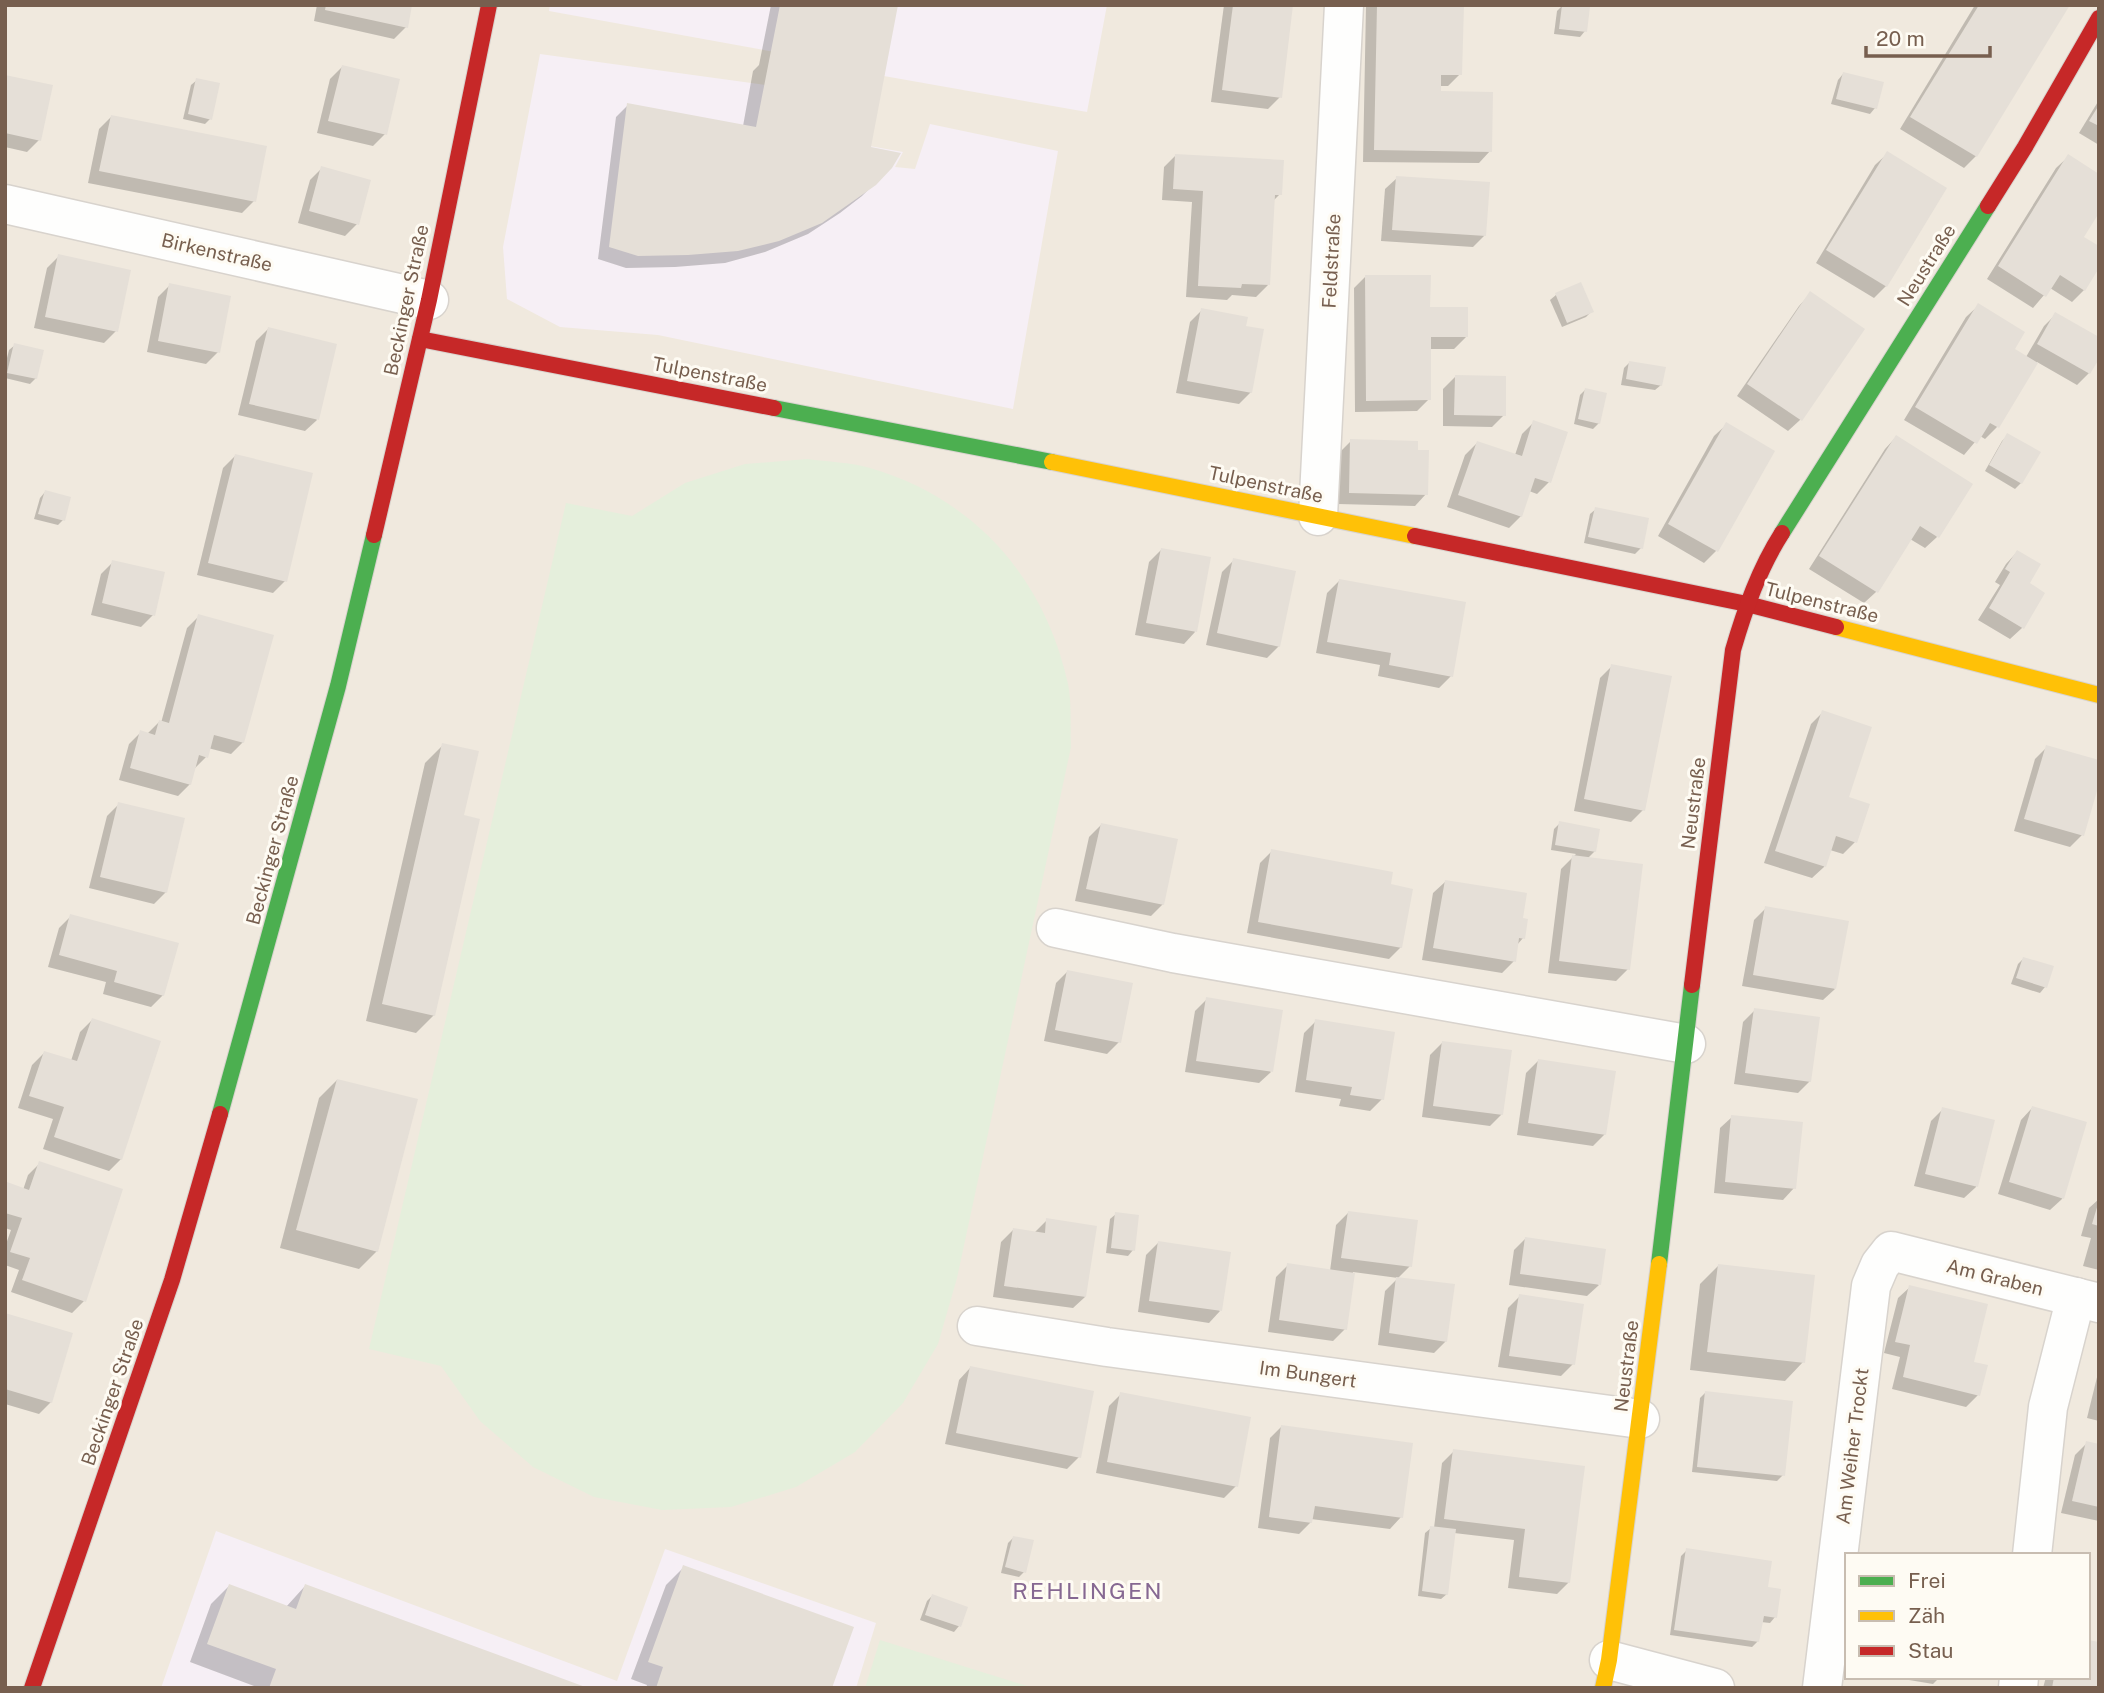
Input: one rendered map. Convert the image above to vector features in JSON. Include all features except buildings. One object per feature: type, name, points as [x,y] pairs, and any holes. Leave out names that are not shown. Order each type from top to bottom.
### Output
[{"type":"street","name":"Beckinger Straße","points":[[32,1688],[172,1280],[254,996],[338,686],[429,300],[489,5]]},
{"type":"street","name":"Feldstraße","points":[[1318,516],[1344,5]]},
{"type":"street","name":"Neustraße","points":[[1606,1674],[1640,1419],[1733,650],[1747,604],[1774,546],[2025,147],[2099,18]]},
{"type":"street","name":"Birkenstraße","points":[[5,204],[429,300]]},
{"type":"street","name":"Tulpenstraße","points":[[420,340],[1318,516],[1747,604],[2099,695]]},
{"type":"street","points":[[1056,928],[1173,953],[1686,1044]]},
{"type":"street","name":"Am Graben","points":[[1891,1251],[2087,1300]]},
{"type":"street","name":"Am Weiher Trockt","points":[[1822,1688],[1871,1286],[1880,1265],[1891,1251]]},
{"type":"street","points":[[2032,1553],[2048,1407],[2087,1300]]},
{"type":"street","name":"Im Bungert","points":[[977,1326],[1107,1347],[1640,1419]]},
{"type":"street","points":[[1606,1674],[1715,1688]]},
{"type":"shaded area","points":[[5,5],[2099,5],[2099,1688],[5,1688]]},
{"type":"shaded area","points":[[550,5],[1107,5],[1087,112],[549,11]]},
{"type":"shaded area","points":[[540,54],[765,85],[758,126],[903,152],[895,167],[915,169],[930,124],[1058,151],[1013,409],[658,335],[560,327],[507,299],[503,247]]},
{"type":"shaded area","points":[[216,1531],[617,1681],[665,1549],[876,1623],[856,1688],[161,1688]]},
{"type":"green space","points":[[807,459],[862,466],[907,482],[942,499],[972,522],[999,548],[1023,577],[1042,610],[1057,646],[1068,684],[1071,747],[957,1278],[938,1344],[903,1403],[855,1452],[796,1487],[731,1507],[662,1510],[594,1497],[533,1467],[480,1421],[441,1366],[369,1349],[566,503],[632,516],[685,483],[745,464]]},
{"type":"green space","points":[[880,1640],[1027,1686],[865,1688]]},
{"type":"traffic: fast","points":[[1782,533],[1988,206]]},
{"type":"traffic: fast","points":[[774,408],[1052,462]]},
{"type":"traffic: fast","points":[[220,1114],[338,686],[374,535]]},
{"type":"traffic: fast","points":[[1659,1264],[1692,985]]},
{"type":"traffic: slow","points":[[1052,462],[1415,536]]},
{"type":"traffic: slow","points":[[1836,627],[2099,695]]},
{"type":"traffic: slow","points":[[1603,1688],[1609,1660],[1659,1264]]},
{"type":"traffic: jam","points":[[374,535],[429,300],[489,5]]},
{"type":"traffic: jam","points":[[1988,206],[2099,18]]},
{"type":"traffic: jam","points":[[420,339],[774,408]]},
{"type":"traffic: jam","points":[[1692,985],[1733,650],[1753,590],[1782,533]]},
{"type":"traffic: jam","points":[[1415,536],[1747,604],[1836,627]]},
{"type":"traffic: jam","points":[[32,1688],[172,1280],[220,1114]]},
{"type":"district","name":"REHLINGEN","points":[[1088,1591]]}]
